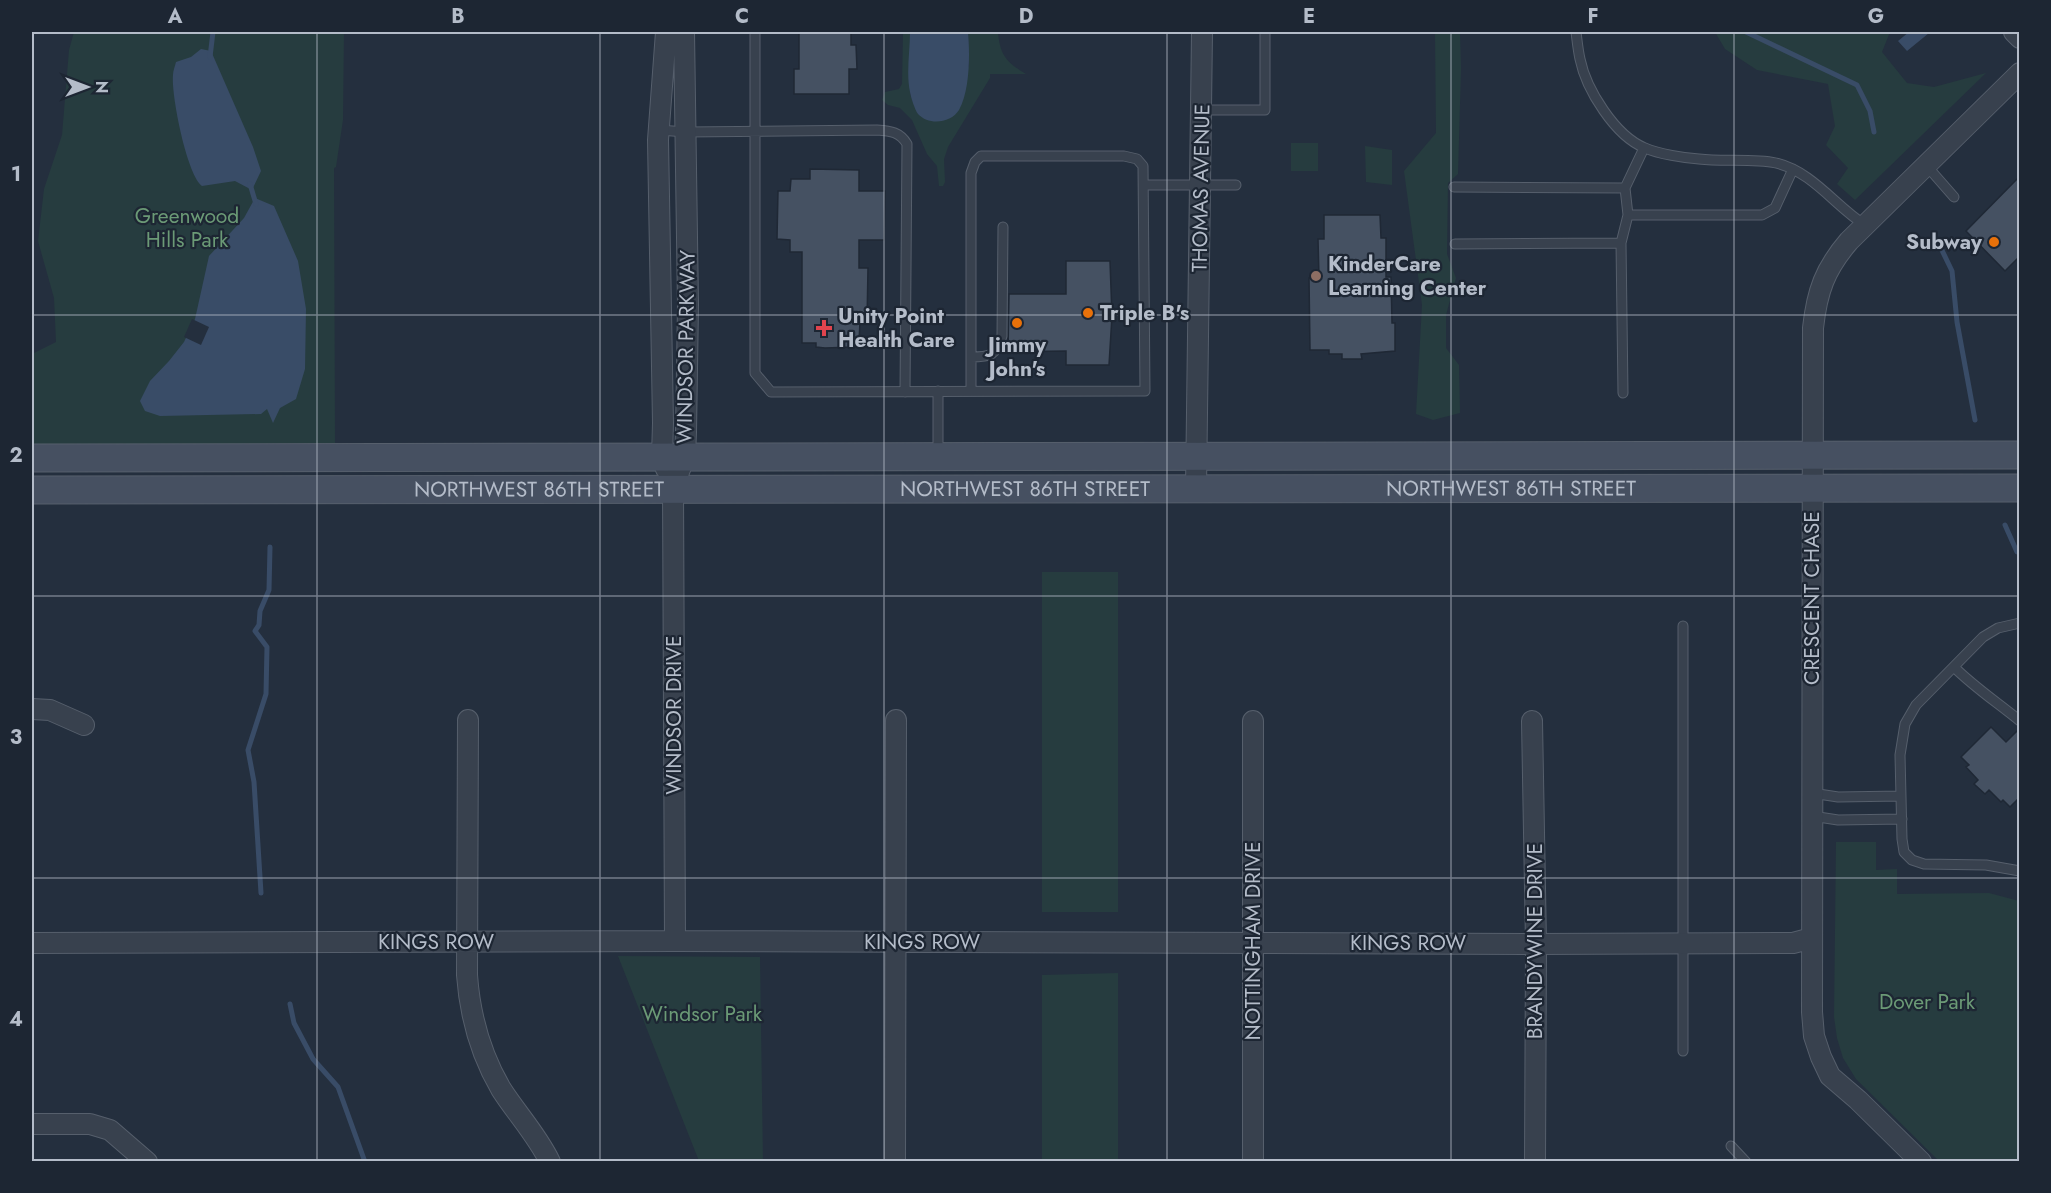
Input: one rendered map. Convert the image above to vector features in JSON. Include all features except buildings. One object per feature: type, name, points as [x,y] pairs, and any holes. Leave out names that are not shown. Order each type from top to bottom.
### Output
[{"type":"main road","name":"NORTHWEST 86TH STREET","points":[[32,458],[2019,455]]},
{"type":"main road","name":"NORTHWEST 86TH STREET","points":[[32,490],[2019,488]]},
{"type":"street","name":"WINDSOR PARKWAY","points":[[666,32],[659,130],[673,488]]},
{"type":"street","name":"WINDSOR PARKWAY","points":[[673,456],[688,305],[684,32]]},
{"type":"street","name":"THOMAS AVENUE","points":[[1196,489],[1202,32]]},
{"type":"street","points":[[2014,32],[2019,38]]},
{"type":"street","name":"CRESCENT CHASE","points":[[1921,1161],[1830,1076],[1814,1036],[1812,1012],[1813,328],[1822,280],[1834,258],[2019,73]]},
{"type":"street","name":"WINDSOR DRIVE","points":[[673,488],[675,941]]},
{"type":"street","points":[[32,709],[50,710],[84,725]]},
{"type":"street","points":[[468,720],[469,1003],[486,1061],[502,1090],[550,1161]]},
{"type":"street","points":[[895,1161],[896,720]]},
{"type":"street","name":"NOTTINGHAM DRIVE","points":[[1253,721],[1253,1161]]},
{"type":"street","name":"BRANDYWINE DRIVE","points":[[1532,721],[1536,944],[1535,1161]]},
{"type":"street","name":"KINGS ROW","points":[[32,943],[675,941],[1684,944],[1792,943],[1812,938]]},
{"type":"street","points":[[32,1124],[90,1124],[110,1130],[147,1161]]},
{"type":"lane","points":[[755,32],[755,373],[771,392],[1145,391],[1143,166],[1137,159],[1124,156],[981,156],[975,162],[971,173],[970,391]]},
{"type":"lane","points":[[1202,110],[1265,110],[1265,32]]},
{"type":"lane","points":[[1576,32],[1580,61],[1592,91],[1606,114],[1625,135],[1644,148],[1697,159],[1775,163],[1793,169],[1818,185],[1849,215],[1865,225]]},
{"type":"lane","points":[[659,130],[686,132],[893,131],[903,137],[907,144],[905,392]]},
{"type":"lane","points":[[1623,393],[1621,243],[1628,215],[1625,188],[1644,148]]},
{"type":"lane","points":[[1926,165],[1954,197]]},
{"type":"lane","points":[[1628,215],[1762,215],[1774,208],[1793,169]]},
{"type":"lane","points":[[1144,185],[1236,185]]},
{"type":"lane","points":[[1454,187],[1625,188]]},
{"type":"lane","points":[[970,357],[986,357],[993,354],[1002,336],[1003,227]]},
{"type":"lane","points":[[1455,244],[1621,243]]},
{"type":"lane","points":[[938,391],[938,455]]},
{"type":"lane","points":[[2019,623],[1998,628],[1983,637],[1916,705],[1905,724],[1900,755],[1902,839],[1904,852],[1912,860],[1924,864],[1986,864],[2019,871]]},
{"type":"lane","points":[[1683,626],[1683,1051]]},
{"type":"lane","points":[[1954,668],[2019,721]]},
{"type":"lane","points":[[1812,793],[1838,797],[1901,796]]},
{"type":"lane","points":[[1812,816],[1838,820],[1902,819]]},
{"type":"lane","points":[[1731,1146],[1746,1161]]},
{"type":"green space","name":"Greenwood Hills Park","points":[[74,32],[344,32],[343,120],[334,168],[335,443],[32,446],[32,354],[56,342],[54,298],[38,241],[44,189],[62,135],[69,50]]},
{"type":"green space","points":[[903,32],[910,32],[910,94],[918,114],[969,66],[968,32],[998,32],[1000,47],[1005,57],[1013,66],[1026,74],[990,74],[990,78],[948,147],[944,159],[945,182],[943,186],[939,186],[937,166],[927,154],[912,120],[900,108],[888,105],[882,100],[885,92],[899,89],[902,84]]},
{"type":"green space","points":[[1435,32],[1460,32],[1458,174],[1448,183],[1447,254],[1456,278],[1446,315],[1446,348],[1459,365],[1460,413],[1433,420],[1416,414],[1422,305],[1404,171],[1436,133]]},
{"type":"green space","points":[[1715,32],[1890,32],[1882,52],[1907,83],[1934,87],[1986,73],[1855,200],[1837,184],[1848,168],[1826,145],[1835,126],[1828,84],[1757,70],[1725,49]]},
{"type":"green space","points":[[1291,143],[1318,143],[1318,171],[1291,171]]},
{"type":"green space","points":[[1365,146],[1392,150],[1392,185],[1366,182]]},
{"type":"green space","points":[[1042,572],[1118,572],[1118,912],[1042,912]]},
{"type":"green space","name":"Dover Park","points":[[1836,842],[1876,842],[1876,870],[1897,869],[1897,894],[1989,893],[2019,901],[2019,1161],[1939,1161],[1856,1079],[1843,1058],[1834,1017]]},
{"type":"green space","name":"Windsor Park","points":[[618,956],[760,957],[763,1161],[699,1161]]},
{"type":"green space","points":[[1118,973],[1118,1161],[1042,1161],[1042,975]]},
{"type":"water","points":[[910,32],[968,32],[967,82],[963,102],[951,118],[940,121],[928,120],[918,114],[914,107],[908,77]]},
{"type":"water","points":[[1909,32],[1929,33],[1907,51],[1898,41]]},
{"type":"water","points":[[201,49],[211,51],[253,147],[261,171],[252,190],[235,181],[202,186],[191,167],[177,116],[173,73],[176,62],[191,57]]},
{"type":"water","points":[[255,198],[274,206],[298,261],[306,309],[305,369],[296,399],[280,408],[273,423],[267,409],[261,414],[160,416],[145,411],[140,401],[150,381],[184,342],[195,319],[209,256],[244,218]]},
{"type":"pier","points":[[192,319],[209,327],[201,345],[184,337]]},
{"type":"waterway","points":[[210,57],[213,32]]},
{"type":"waterway","points":[[1746,32],[1857,85],[1870,111],[1874,132]]},
{"type":"waterway","points":[[250,184],[256,204]]},
{"type":"waterway","points":[[1937,240],[1952,271],[1957,322],[1975,420]]},
{"type":"waterway","points":[[2005,525],[2017,552],[2020,552]]},
{"type":"waterway","points":[[261,893],[254,782],[248,750],[266,694],[267,647],[255,631],[259,625],[260,611],[269,590],[270,547]]},
{"type":"waterway","points":[[290,1004],[294,1023],[313,1059],[338,1087],[365,1162]]},
{"type":"place","name":"Subway","points":[[1994,242]]},
{"type":"place","name":"KinderCare Learning Center","points":[[1316,276]]},
{"type":"place","name":"Triple B's","points":[[1088,313]]},
{"type":"place","name":"Jimmy John's","points":[[1017,323]]},
{"type":"place","name":"Unity Point Health Care","points":[[824,328]]}]
